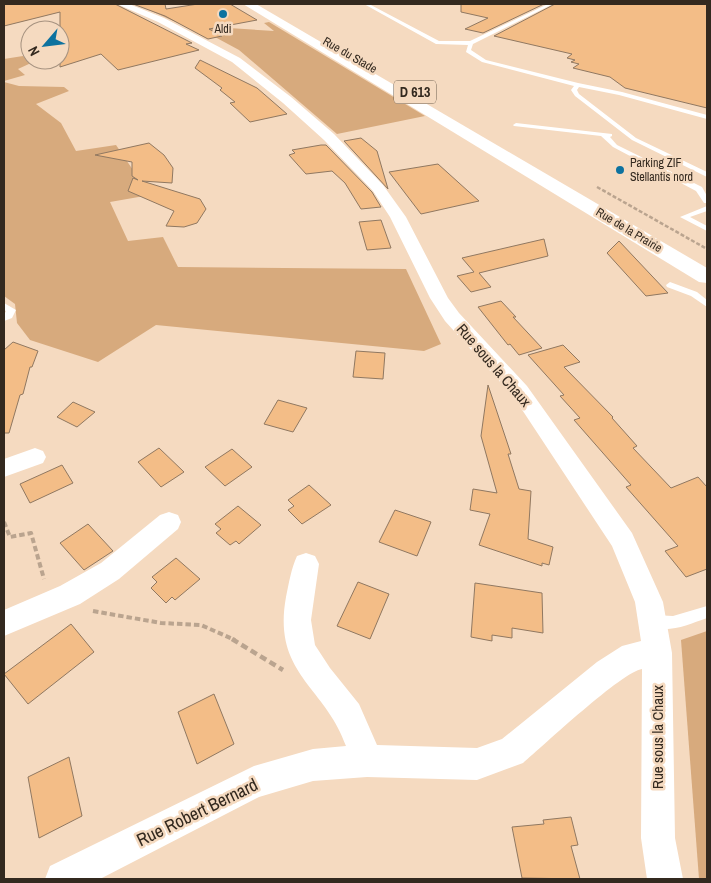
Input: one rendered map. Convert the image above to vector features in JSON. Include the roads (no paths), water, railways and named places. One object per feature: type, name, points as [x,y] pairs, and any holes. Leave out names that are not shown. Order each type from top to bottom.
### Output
[{"type":"main road","name":"Rue du Stade","points":[[249,4],[558,182]]},
{"type":"main road","name":"Rue du Stade","points":[[263,4],[558,182]]},
{"type":"main road","name":"Rue de la Prairie","points":[[558,182],[707,278]]},
{"type":"main road","name":"Rue de la Prairie","points":[[558,182],[707,263]]},
{"type":"street","name":"Rue sous la Chaux","points":[[122,4],[161,20],[212,45],[236,60],[287,100],[329,137],[378,188],[398,217],[439,298],[452,317],[520,391],[623,542],[649,602],[657,653],[658,838],[665,879]]},
{"type":"street","points":[[4,468],[35,457]]},
{"type":"street","points":[[4,624],[56,602],[110,571],[168,522]]},
{"type":"street","points":[[306,564],[298,623],[298,637],[304,653],[316,672],[349,717],[367,761]]},
{"type":"street","name":"Rue Robert Bernard","points":[[63,879],[254,782],[313,765],[367,761],[477,764],[512,752],[607,672],[632,656],[657,653]]},
{"type":"lane","points":[[366,4],[452,49]]},
{"type":"lane","points":[[438,43],[471,43],[551,4]]},
{"type":"lane","points":[[471,43],[468,51],[484,61]]},
{"type":"lane","points":[[460,53],[484,61],[578,85],[620,93],[707,117]]},
{"type":"lane","points":[[578,85],[574,90],[577,95],[624,133],[707,176]]},
{"type":"lane","points":[[516,125],[604,134],[624,133]]},
{"type":"lane","points":[[604,134],[615,146],[699,189],[707,201]]},
{"type":"lane","points":[[707,208],[684,217],[707,230]]},
{"type":"lane","points":[[670,285],[694,294],[707,304]]},
{"type":"lane","points":[[4,306],[11,310],[9,316],[4,318]]},
{"type":"lane","points":[[652,620],[673,623],[707,612]]},
{"type":"place","name":"Aldi","points":[[223,14]]},
{"type":"place","name":"Parking ZIF Stellantis nord","points":[[620,170]]}]
